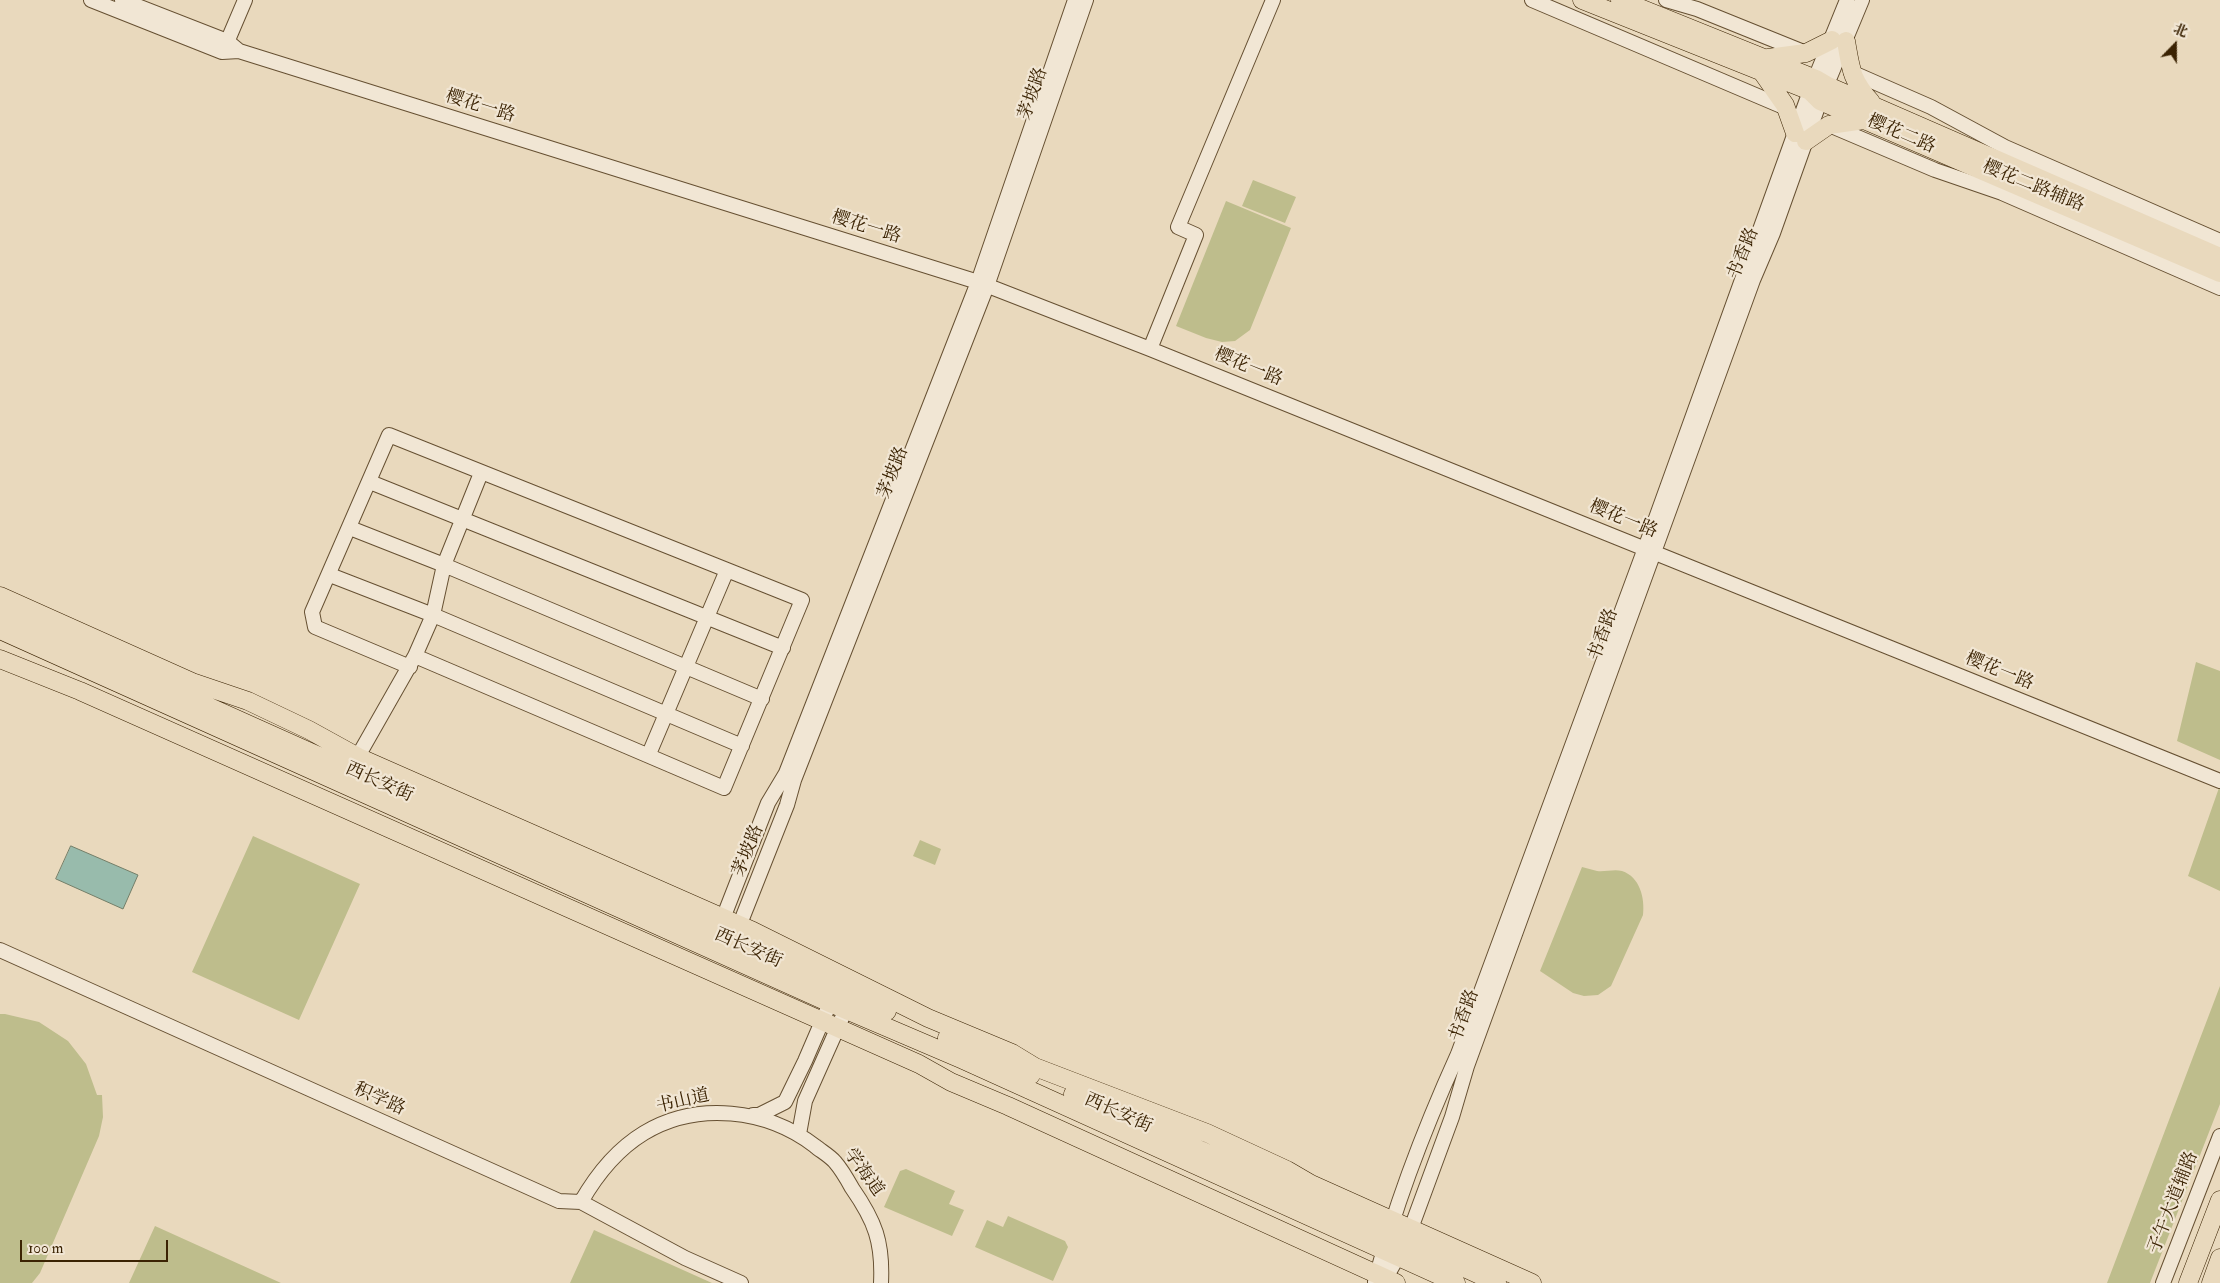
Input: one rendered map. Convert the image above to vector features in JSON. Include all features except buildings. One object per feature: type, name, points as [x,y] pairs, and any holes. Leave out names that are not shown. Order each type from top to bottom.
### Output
[{"type":"main road","name":"樱花二路","points":[[1582,0],[1763,65]]},
{"type":"main road","name":"樱花二路","points":[[1620,0],[2220,273]]},
{"type":"main road","points":[[1839,41],[1869,113],[1829,125],[1800,137],[1763,65],[1806,53],[1839,41]]},
{"type":"main road","name":"樱花二路","points":[[1869,113],[2220,257]]},
{"type":"main road","points":[[0,596],[192,682],[248,701],[309,730],[354,764]]},
{"type":"main road","name":"西长安街","points":[[0,613],[354,764],[717,934],[730,949],[830,1003],[1390,1240],[1408,1235],[1497,1283]]},
{"type":"main road","name":"西长安街","points":[[0,630],[717,934]]},
{"type":"main road","points":[[0,659],[80,691],[830,1024],[919,1064],[984,1097],[1016,1110],[1383,1280]]},
{"type":"main road","points":[[717,934],[740,925],[928,1018],[1012,1053],[1035,1067],[1207,1133],[1287,1170],[1311,1184],[1390,1240]]},
{"type":"main road","name":"西长安街","points":[[730,949],[1390,1240],[1456,1283]]},
{"type":"main road","points":[[2188,1283],[2220,1200]]},
{"type":"main road","points":[[1408,1235],[1532,1283]]},
{"type":"main road","points":[[2210,1283],[2220,1258]]},
{"type":"street","name":"樱花一路","points":[[91,0],[239,51],[982,284],[1150,349],[2220,781]]},
{"type":"street","name":"樱花一路","points":[[122,0],[225,46]]},
{"type":"street","points":[[225,46],[245,0]]},
{"type":"street","name":"茅坡路","points":[[717,934],[768,803],[786,773],[982,284],[1075,0]]},
{"type":"street","name":"茅坡路","points":[[730,949],[787,806],[794,780],[982,284],[1086,0]]},
{"type":"street","points":[[1150,349],[1196,235],[1178,227],[1273,0]]},
{"type":"street","points":[[1532,0],[1786,108]]},
{"type":"street","points":[[1666,0],[1696,9],[1806,53]]},
{"type":"street","name":"书香路","points":[[1839,41],[1847,0]]},
{"type":"street","name":"书香路","points":[[1408,1235],[1452,1117],[1467,1066],[1649,551],[1800,137],[1839,41],[1862,0]]},
{"type":"street","name":"樱花二路辅路","points":[[1851,72],[1931,107],[2005,147],[2220,241]]},
{"type":"street","name":"樱花二路辅路","points":[[1829,125],[1935,170],[2002,193],[2220,288]]},
{"type":"street","points":[[390,435],[802,600],[724,788],[649,754],[413,661],[315,627],[312,612],[370,482],[390,435]]},
{"type":"street","points":[[354,764],[413,661],[433,615],[444,565],[481,473]]},
{"type":"street","points":[[370,482],[783,648]]},
{"type":"street","points":[[350,528],[444,565],[762,699]]},
{"type":"street","name":"书香路","points":[[1383,1280],[1390,1240],[1435,1105],[1458,1054],[1649,551]]},
{"type":"street","points":[[649,754],[727,570]]},
{"type":"street","points":[[330,575],[433,615],[742,746]]},
{"type":"street","points":[[737,884],[753,891]]},
{"type":"street","name":"积学路","points":[[0,950],[559,1201],[582,1202],[685,1258],[741,1283]]},
{"type":"street","points":[[800,1134],[805,1100],[830,1024],[830,1003]]},
{"type":"street","points":[[731,1112],[759,1115],[785,1102],[830,1024],[846,1010]]},
{"type":"street","name":"书山道","points":[[582,1202],[595,1178],[608,1161],[644,1132],[662,1124],[687,1117],[731,1112],[766,1120]]},
{"type":"street","name":"学海道","points":[[766,1120],[800,1134],[835,1162],[872,1218],[879,1244],[881,1283]]},
{"type":"street","name":"子午大道辅路","points":[[2163,1283],[2220,1136]]},
{"type":"shaded area","points":[[1253,180],[1296,197],[1285,223],[1242,206]]},
{"type":"shaded area","points":[[1226,201],[1291,228],[1250,330],[1235,341],[1222,342],[1176,326]]},
{"type":"shaded area","points":[[2196,662],[2220,671],[2220,760],[2177,741]]},
{"type":"shaded area","points":[[2220,785],[2220,891],[2188,876]]},
{"type":"shaded area","points":[[253,836],[360,884],[299,1020],[192,972]]},
{"type":"shaded area","points":[[920,840],[941,849],[935,865],[913,856]]},
{"type":"shaded area","points":[[71,846],[138,875],[123,909],[56,879]]},
{"type":"shaded area","points":[[1582,867],[1597,871],[1619,870],[1628,874],[1637,883],[1643,902],[1643,915],[1611,986],[1598,995],[1584,996],[1573,993],[1540,971]]},
{"type":"shaded area","points":[[2220,986],[2220,1104],[2150,1283],[2107,1283]]},
{"type":"shaded area","points":[[0,1014],[39,1022],[68,1041],[86,1064],[97,1095],[102,1095],[103,1117],[99,1136],[40,1273],[32,1283],[0,1283]]},
{"type":"shaded area","points":[[906,1169],[955,1191],[949,1204],[964,1210],[952,1236],[884,1207],[900,1171]]},
{"type":"shaded area","points":[[1008,1216],[1065,1241],[1068,1247],[1053,1281],[975,1247],[987,1220],[1003,1227]]},
{"type":"shaded area","points":[[155,1226],[281,1283],[129,1283]]},
{"type":"shaded area","points":[[594,1230],[712,1283],[570,1283]]}]
